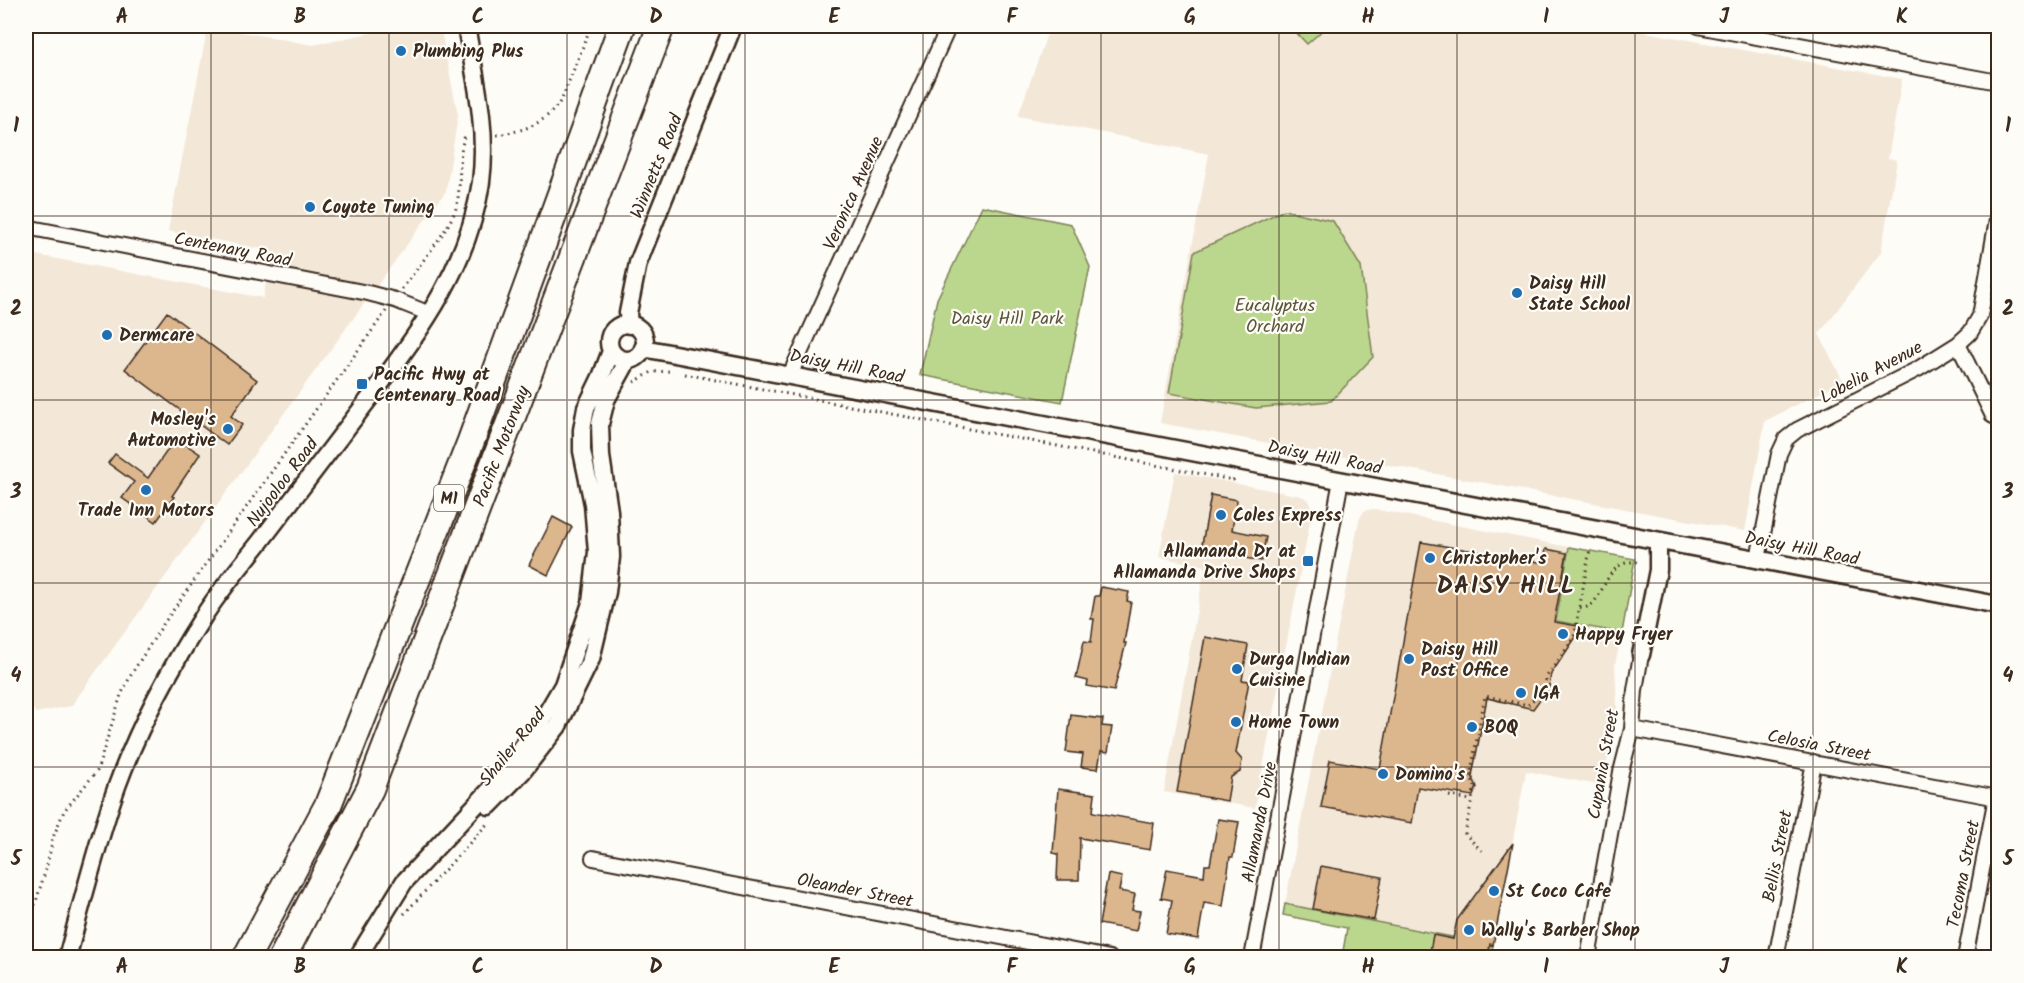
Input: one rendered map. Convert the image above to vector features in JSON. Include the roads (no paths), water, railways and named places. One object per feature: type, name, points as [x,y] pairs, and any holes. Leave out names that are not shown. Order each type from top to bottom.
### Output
[{"type":"highway","name":"Pacific Motorway","points":[[246,957],[328,805],[475,430],[622,26]]},
{"type":"highway","name":"Pacific Motorway","points":[[282,957],[370,789],[661,26]]},
{"type":"street","name":"Nujooloo Road","points":[[67,957],[117,787],[130,753],[163,684],[204,614],[333,447],[430,314],[460,261],[473,223],[481,182],[483,137],[481,105],[466,26]]},
{"type":"street","name":"Winnetts Road","points":[[629,325],[628,313],[638,263],[733,26]]},
{"type":"street","name":"Veronica Avenue","points":[[790,375],[949,26]]},
{"type":"street","points":[[1698,26],[1998,82]]},
{"type":"street","name":"Lobelia Avenue","points":[[1758,559],[1779,454],[1786,440],[1797,430],[1918,369],[1958,344],[1970,333],[1980,316],[1998,214]]},
{"type":"street","name":"Centenary Road","points":[[26,227],[395,300],[430,314]]},
{"type":"street","points":[[629,325],[639,329],[644,339],[643,348],[637,357],[628,360],[618,358],[611,351],[609,340],[614,330],[629,325]]},
{"type":"street","points":[[1958,344],[1993,416]]},
{"type":"street","name":"Daisy Hill Road","points":[[643,348],[1998,604]]},
{"type":"street","name":"Shailer Road","points":[[391,918],[404,882],[490,790],[542,721],[563,685],[591,603],[597,552],[592,504],[582,451],[582,430],[586,408],[611,351]]},
{"type":"street","name":"Shailer Road","points":[[357,957],[473,822],[522,772],[558,726],[591,659],[607,592],[611,557],[600,424],[606,400],[628,360]]},
{"type":"street","name":"Allamanda Drive","points":[[1252,957],[1341,480]]},
{"type":"street","name":"Cupania Street","points":[[1588,957],[1621,772],[1632,729],[1635,690],[1658,570],[1658,541]]},
{"type":"street","name":"Celosia Street","points":[[1632,729],[1997,798]]},
{"type":"street","name":"Bellis Street","points":[[1776,957],[1814,762]]},
{"type":"street","name":"Tecoma Street","points":[[1965,957],[1997,798]]},
{"type":"street","name":"Oleander Street","points":[[593,858],[1110,957]]},
{"type":"place","name":"Plumbing Plus","points":[[401,51]]},
{"type":"place","name":"Coyote Tuning","points":[[310,207]]},
{"type":"place","name":"Daisy Hill State School","points":[[1517,293]]},
{"type":"place","name":"Dermcare","points":[[107,335]]},
{"type":"place","name":"Pacific Hwy at Centenary Road","points":[[362,384]]},
{"type":"place","name":"Mosley's Automotive","points":[[228,429]]},
{"type":"place","name":"Trade Inn Motors","points":[[146,490]]},
{"type":"place","name":"Coles Express","points":[[1221,515]]},
{"type":"place","name":"Christopher's","points":[[1430,558]]},
{"type":"place","name":"Allamanda Dr at Allamanda Drive Shops","points":[[1308,561]]},
{"type":"place","name":"Happy Fryer","points":[[1563,634]]},
{"type":"place","name":"Daisy Hill Post Office","points":[[1409,659]]},
{"type":"place","name":"Durga Indian Cuisine","points":[[1237,669]]},
{"type":"place","name":"IGA","points":[[1521,693]]},
{"type":"place","name":"Home Town","points":[[1236,722]]},
{"type":"place","name":"BOQ","points":[[1472,727]]},
{"type":"place","name":"Domino's","points":[[1383,774]]},
{"type":"place","name":"St Coco Cafe","points":[[1494,891]]},
{"type":"place","name":"Wally's Barber Shop","points":[[1469,930]]},
{"type":"district","name":"DAISY HILL","points":[[1506,585]]},
{"type":"park label","name":"Eucalyptus Orchard","points":[[1275,315]]},
{"type":"park label","name":"Daisy Hill Park","points":[[1007,318]]}]
